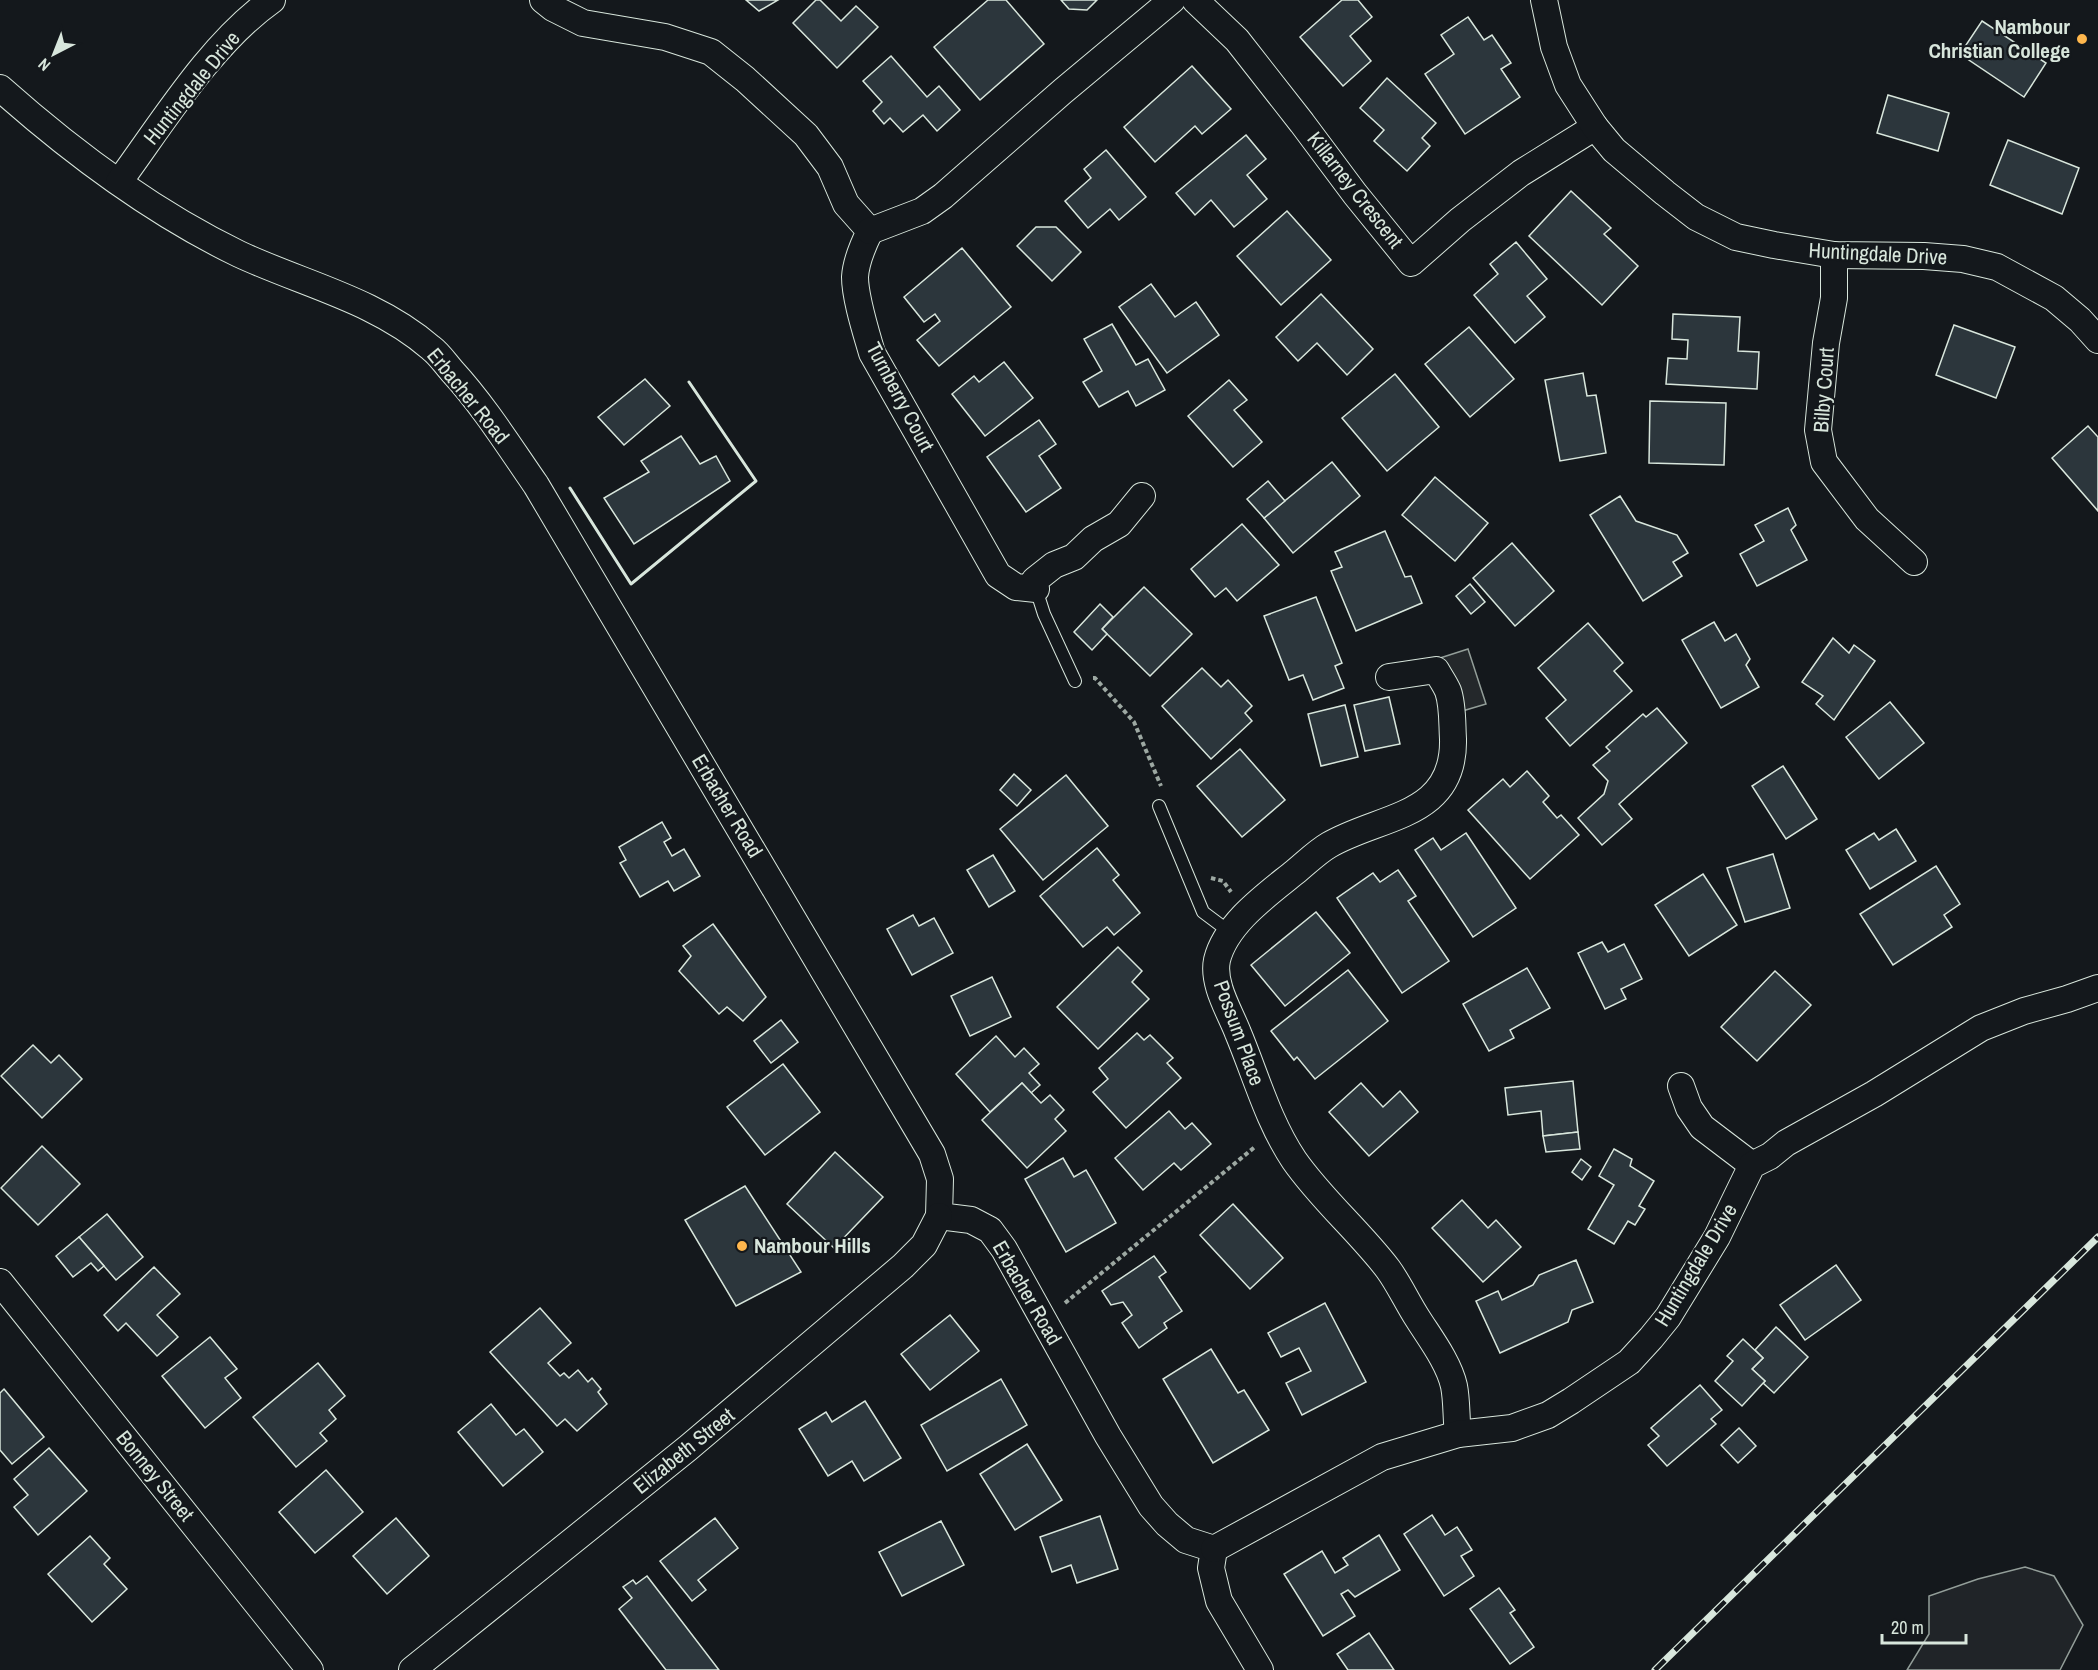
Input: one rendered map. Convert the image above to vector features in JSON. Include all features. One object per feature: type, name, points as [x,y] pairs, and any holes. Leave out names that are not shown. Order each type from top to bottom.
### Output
[{"type":"street","name":"Huntingdale Drive","points":[[119,182],[201,70],[238,29],[272,0]]},
{"type":"street","points":[[543,0],[553,8],[583,23],[666,37],[711,52],[745,79],[806,135],[830,167],[846,204],[870,231],[922,211],[943,196],[1172,0]]},
{"type":"street","name":"Killarney Crescent","points":[[1196,0],[1237,40],[1355,194],[1411,262],[1521,172],[1594,127]]},
{"type":"street","name":"Huntingdale Drive","points":[[1544,0],[1554,47],[1568,85],[1594,127],[1614,150],[1696,217],[1737,237],[1834,255],[1924,256],[1963,259],[1997,267],[2054,298],[2080,320],[2098,340]]},
{"type":"street","name":"Erbacher Road","points":[[0,88],[28,113],[155,207],[240,254],[319,285],[390,319],[432,348],[464,384],[536,485],[932,1154],[940,1179],[939,1216],[971,1220],[990,1230],[1004,1250],[1108,1436],[1151,1506],[1186,1540],[1214,1549]]},
{"type":"street","name":"Turnberry Court","points":[[870,231],[861,249],[855,277],[862,321],[872,353],[998,575],[1016,587],[1036,589]]},
{"type":"street","name":"Bilby Court","points":[[1834,255],[1834,298],[1826,344],[1818,430],[1824,462],[1867,519],[1914,562]]},
{"type":"street","points":[[1036,589],[1035,580],[1054,565],[1074,557],[1093,539],[1119,524],[1142,496]]},
{"type":"street","name":"Possum Place","points":[[1389,677],[1436,670],[1448,691],[1453,746],[1442,784],[1427,801],[1409,812],[1354,832],[1327,846],[1245,913],[1231,933],[1217,961],[1217,981],[1276,1129],[1307,1178],[1389,1271],[1436,1347],[1454,1385],[1458,1434]]},
{"type":"street","points":[[1682,1086],[1689,1108],[1702,1127],[1752,1165],[1981,1028],[2024,1011],[2098,988]]},
{"type":"street","name":"Huntingdale Drive","points":[[1214,1549],[1382,1458],[1458,1434],[1512,1428],[1548,1415],[1629,1362],[1662,1324],[1692,1280],[1717,1237],[1752,1165]]},
{"type":"street","name":"Elizabeth Street","points":[[412,1670],[688,1448],[903,1266],[924,1245],[939,1216]]},
{"type":"street","name":"Bonney Street","points":[[0,1282],[310,1670]]},
{"type":"street","points":[[1214,1549],[1211,1568],[1219,1601],[1260,1670]]},
{"type":"lane","points":[[1036,589],[1044,614],[1075,681]]},
{"type":"lane","points":[[1159,806],[1203,912],[1231,933]]},
{"type":"path","points":[[1044,1320],[1276,1129]]},
{"type":"shaded area","points":[[1468,649],[1486,704],[1459,712],[1440,658]]},
{"type":"shaded area","points":[[2025,1567],[2054,1576],[2083,1625],[2060,1670],[1907,1670],[1929,1634],[1929,1596],[1978,1579]]},
{"type":"building","points":[[746,0],[778,0],[759,11]]},
{"type":"building","points":[[816,0],[820,0],[841,21],[856,6],[878,27],[837,68],[793,23]]},
{"type":"building","points":[[988,0],[1006,0],[1044,44],[980,100],[934,47]]},
{"type":"building","points":[[1061,0],[1097,0],[1087,10],[1069,9]]},
{"type":"building","points":[[1342,0],[1358,0],[1372,17],[1350,36],[1371,61],[1343,86],[1300,37]]},
{"type":"building","points":[[1468,17],[1484,40],[1492,35],[1511,63],[1501,69],[1520,97],[1465,134],[1425,74],[1454,54],[1441,35]]},
{"type":"building","points":[[1982,21],[2046,63],[2024,97],[1960,54]]},
{"type":"building","points":[[891,56],[927,97],[939,86],[960,110],[937,131],[923,115],[903,132],[890,118],[884,124],[873,111],[882,102],[863,81]]},
{"type":"building","points":[[1192,66],[1231,109],[1202,134],[1195,126],[1155,162],[1124,127]]},
{"type":"building","points":[[1387,78],[1436,123],[1422,138],[1430,146],[1407,171],[1374,141],[1384,130],[1360,108]]},
{"type":"building","points":[[1888,95],[1949,113],[1938,151],[1877,133]]},
{"type":"building","points":[[1246,135],[1266,159],[1247,175],[1267,199],[1234,227],[1211,200],[1195,215],[1176,193]]},
{"type":"building","points":[[2008,140],[2079,168],[2062,214],[1990,185]]},
{"type":"building","points":[[1106,150],[1146,197],[1119,220],[1110,209],[1088,228],[1065,201],[1091,178],[1084,169]]},
{"type":"building","points":[[1571,191],[1611,228],[1604,234],[1638,266],[1602,305],[1529,236]]},
{"type":"building","points":[[1287,211],[1331,260],[1281,305],[1237,256]]},
{"type":"building","points":[[1036,227],[1056,227],[1081,252],[1052,281],[1017,246]]},
{"type":"building","points":[[1516,242],[1547,279],[1527,296],[1545,317],[1515,343],[1474,295],[1498,274],[1490,264]]},
{"type":"building","points":[[962,248],[1011,307],[939,366],[917,340],[940,321],[935,314],[924,322],[904,297]]},
{"type":"building","points":[[1151,284],[1175,317],[1196,302],[1219,335],[1167,373],[1119,307]]},
{"type":"building","points":[[1321,294],[1373,349],[1347,375],[1317,343],[1298,361],[1276,337]]},
{"type":"building","points":[[1673,314],[1740,317],[1738,351],[1759,352],[1757,389],[1666,384],[1668,358],[1687,359],[1688,340],[1672,339]]},
{"type":"building","points":[[1112,324],[1136,365],[1148,359],[1165,390],[1136,406],[1128,391],[1099,407],[1083,382],[1102,371],[1084,339]]},
{"type":"building","points":[[1954,325],[2015,347],[1996,398],[1936,375]]},
{"type":"building","points":[[1469,327],[1514,379],[1470,417],[1425,364]]},
{"type":"building","points":[[1004,362],[1033,398],[985,436],[952,394],[974,376],[979,382]]},
{"type":"building","points":[[1583,373],[1587,396],[1596,395],[1606,453],[1560,461],[1545,380]]},
{"type":"building","points":[[1395,374],[1439,427],[1387,471],[1342,418]]},
{"type":"building","points":[[645,379],[670,406],[624,445],[598,417]]},
{"type":"building","points":[[1229,380],[1247,400],[1234,410],[1262,442],[1233,467],[1188,416]]},
{"type":"building","points":[[1650,401],[1726,403],[1724,465],[1649,463]]},
{"type":"building","points":[[1039,420],[1056,444],[1039,456],[1061,488],[1026,512],[987,457]]},
{"type":"building","points":[[2088,426],[2098,437],[2098,511],[2052,458]]},
{"type":"building","points":[[681,436],[700,464],[716,456],[730,481],[634,544],[604,498],[649,472],[641,461]]},
{"type":"building","points":[[1332,462],[1360,496],[1293,553],[1264,518]]},
{"type":"building","points":[[1435,477],[1488,523],[1455,561],[1402,515]]},
{"type":"building","points":[[1268,481],[1285,501],[1264,518],[1247,499]]},
{"type":"building","points":[[1620,496],[1636,521],[1677,535],[1688,553],[1673,562],[1682,576],[1643,601],[1590,515]]},
{"type":"building","points":[[1788,508],[1796,525],[1791,530],[1807,560],[1757,586],[1740,554],[1764,541],[1755,525]]},
{"type":"building","points":[[1242,524],[1279,565],[1237,601],[1226,588],[1215,597],[1191,569]]},
{"type":"building","points":[[1385,531],[1405,577],[1411,576],[1422,603],[1356,631],[1331,571],[1342,567],[1335,552]]},
{"type":"building","points":[[1512,543],[1554,591],[1515,626],[1473,578]]},
{"type":"building","points":[[1470,584],[1485,602],[1471,614],[1456,596]]},
{"type":"building","points":[[1144,587],[1192,634],[1150,676],[1102,629]]},
{"type":"building","points":[[1316,597],[1342,663],[1335,666],[1344,688],[1313,700],[1303,675],[1289,680],[1264,616]]},
{"type":"building","points":[[1100,604],[1113,617],[1102,629],[1107,634],[1092,650],[1074,632]]},
{"type":"building","points":[[1714,622],[1725,641],[1736,634],[1750,659],[1746,665],[1759,687],[1721,708],[1682,640]]},
{"type":"building","points":[[1588,623],[1623,663],[1614,671],[1632,691],[1570,746],[1546,718],[1566,700],[1538,668]]},
{"type":"building","points":[[1833,638],[1849,653],[1854,645],[1875,661],[1834,720],[1816,704],[1823,696],[1802,682]]},
{"type":"building","points":[[1202,668],[1221,687],[1228,680],[1252,706],[1245,713],[1252,721],[1211,759],[1162,706]]},
{"type":"building","points":[[1389,697],[1400,744],[1365,751],[1354,705]]},
{"type":"building","points":[[1890,702],[1924,743],[1879,779],[1846,737]]},
{"type":"building","points":[[1345,705],[1358,757],[1321,766],[1308,714]]},
{"type":"building","points":[[1657,708],[1687,743],[1619,804],[1632,819],[1602,845],[1578,818],[1604,794],[1608,781],[1593,765],[1610,751],[1606,747],[1643,714],[1646,717]]},
{"type":"building","points":[[1240,749],[1285,800],[1242,837],[1197,786]]},
{"type":"building","points":[[1783,766],[1817,819],[1786,839],[1752,786]]},
{"type":"building","points":[[1527,771],[1549,796],[1543,802],[1557,818],[1561,815],[1579,835],[1530,879],[1468,810],[1503,779],[1510,787]]},
{"type":"building","points":[[1014,774],[1031,790],[1017,806],[1000,790]]},
{"type":"building","points":[[1066,775],[1108,826],[1043,880],[1000,829]]},
{"type":"building","points":[[662,822],[671,838],[664,842],[672,856],[684,849],[700,876],[674,891],[668,881],[640,897],[620,863],[626,860],[619,847]]},
{"type":"building","points":[[1896,829],[1916,861],[1870,889],[1846,850],[1874,833],[1879,840]]},
{"type":"building","points":[[1466,833],[1516,908],[1473,937],[1415,850],[1433,838],[1441,850]]},
{"type":"building","points":[[1097,848],[1119,875],[1113,880],[1140,913],[1114,935],[1107,927],[1083,947],[1040,896]]},
{"type":"building","points":[[1773,854],[1790,908],[1745,922],[1727,868]]},
{"type":"building","points":[[993,855],[1015,891],[989,907],[967,870]]},
{"type":"building","points":[[1936,866],[1960,904],[1944,915],[1952,927],[1893,965],[1860,914]]},
{"type":"building","points":[[1398,870],[1416,896],[1408,901],[1449,961],[1402,993],[1337,898],[1373,873],[1380,882]]},
{"type":"building","points":[[1703,874],[1737,925],[1689,956],[1655,905]]},
{"type":"building","points":[[1316,912],[1350,953],[1285,1006],[1251,965]]},
{"type":"building","points":[[913,915],[919,926],[934,918],[953,953],[912,975],[887,929]]},
{"type":"building","points":[[713,924],[766,997],[743,1021],[727,1007],[719,1014],[679,971],[691,956],[683,946]]},
{"type":"building","points":[[1602,942],[1608,952],[1624,944],[1642,979],[1621,989],[1626,999],[1605,1009],[1578,953]]},
{"type":"building","points":[[1118,947],[1142,971],[1132,982],[1149,999],[1098,1049],[1057,1007]]},
{"type":"building","points":[[1527,968],[1550,1008],[1510,1030],[1514,1038],[1489,1051],[1463,1004]]},
{"type":"building","points":[[1348,970],[1388,1021],[1315,1079],[1297,1057],[1294,1060],[1271,1031]]},
{"type":"building","points":[[1775,971],[1811,1005],[1757,1061],[1721,1027]]},
{"type":"building","points":[[992,977],[1011,1017],[970,1036],[951,996]]},
{"type":"building","points":[[781,1020],[798,1042],[771,1063],[754,1041]]},
{"type":"building","points":[[1137,1033],[1144,1040],[1150,1035],[1173,1058],[1167,1063],[1181,1078],[1126,1128],[1093,1092],[1108,1079],[1099,1068]]},
{"type":"building","points":[[996,1036],[1015,1057],[1024,1048],[1039,1064],[1029,1073],[1040,1085],[1031,1093],[1022,1083],[990,1112],[956,1074]]},
{"type":"building","points":[[33,1045],[51,1063],[59,1055],[82,1079],[42,1118],[1,1076]]},
{"type":"building","points":[[783,1064],[820,1112],[765,1155],[727,1107]]},
{"type":"building","points":[[1573,1081],[1578,1132],[1543,1136],[1541,1111],[1508,1115],[1505,1088]]},
{"type":"building","points":[[1022,1083],[1041,1103],[1050,1095],[1064,1110],[1055,1119],[1066,1131],[1027,1168],[982,1120]]},
{"type":"building","points":[[1361,1083],[1383,1107],[1400,1091],[1418,1112],[1369,1156],[1329,1112]]},
{"type":"building","points":[[1169,1111],[1185,1129],[1192,1123],[1211,1144],[1181,1170],[1174,1163],[1143,1190],[1115,1158]]},
{"type":"building","points":[[1578,1132],[1580,1149],[1546,1152],[1543,1136]]},
{"type":"building","points":[[42,1146],[80,1184],[38,1225],[1,1188]]},
{"type":"building","points":[[1614,1149],[1632,1159],[1630,1166],[1654,1181],[1639,1206],[1645,1209],[1635,1225],[1628,1221],[1614,1244],[1588,1229],[1614,1185],[1599,1176]]},
{"type":"building","points":[[835,1152],[883,1197],[834,1248],[787,1204]]},
{"type":"building","points":[[1063,1158],[1074,1177],[1086,1170],[1116,1223],[1066,1252],[1025,1179]]},
{"type":"building","points":[[1581,1159],[1591,1167],[1582,1180],[1572,1172]]},
{"type":"building","name":"Nambour Hills","points":[[745,1186],[801,1272],[736,1306],[685,1220]]},
{"type":"building","points":[[1462,1200],[1488,1228],[1496,1220],[1521,1247],[1483,1282],[1432,1228]]},
{"type":"building","points":[[1233,1204],[1283,1258],[1250,1289],[1200,1235]]},
{"type":"building","points":[[107,1214],[143,1257],[116,1280],[79,1237]]},
{"type":"building","points":[[79,1237],[104,1266],[98,1271],[91,1263],[73,1277],[56,1256]]},
{"type":"building","points":[[1154,1256],[1166,1272],[1159,1277],[1182,1311],[1164,1323],[1167,1328],[1139,1348],[1122,1323],[1132,1315],[1123,1302],[1111,1305],[1102,1291]]},
{"type":"building","points":[[1576,1260],[1593,1302],[1572,1310],[1568,1322],[1500,1353],[1476,1301],[1498,1291],[1502,1300],[1533,1285],[1539,1275]]},
{"type":"building","points":[[1836,1265],[1861,1300],[1805,1340],[1780,1305]]},
{"type":"building","points":[[154,1267],[180,1294],[157,1315],[178,1337],[157,1356],[126,1323],[118,1331],[104,1315]]},
{"type":"building","points":[[1325,1303],[1366,1382],[1302,1415],[1286,1383],[1311,1371],[1299,1348],[1281,1357],[1268,1333]]},
{"type":"building","points":[[540,1308],[571,1343],[548,1363],[560,1376],[564,1373],[569,1378],[578,1370],[588,1382],[592,1378],[601,1389],[598,1392],[607,1404],[577,1431],[565,1419],[557,1426],[490,1352]]},
{"type":"building","points":[[950,1315],[979,1351],[930,1390],[901,1354]]},
{"type":"building","points":[[1776,1327],[1808,1357],[1774,1393],[1752,1369],[1763,1358],[1755,1350]]},
{"type":"building","points":[[210,1337],[237,1369],[225,1378],[241,1398],[205,1428],[162,1376]]},
{"type":"building","points":[[1743,1339],[1763,1358],[1752,1369],[1765,1381],[1742,1406],[1715,1381],[1733,1361],[1727,1356]]},
{"type":"building","points":[[1211,1349],[1238,1393],[1244,1390],[1269,1430],[1213,1463],[1163,1379]]},
{"type":"building","points":[[318,1363],[345,1396],[329,1410],[336,1419],[320,1433],[327,1441],[296,1467],[253,1417]]},
{"type":"building","points":[[1001,1379],[1027,1425],[947,1471],[921,1425]]},
{"type":"building","points":[[1700,1385],[1722,1410],[1711,1419],[1716,1424],[1667,1466],[1648,1445],[1659,1436],[1651,1428]]},
{"type":"building","points":[[4,1389],[44,1437],[12,1464],[0,1450],[0,1393]]},
{"type":"building","points":[[865,1401],[901,1458],[864,1481],[852,1461],[828,1476],[799,1429],[826,1412],[832,1422]]},
{"type":"building","points":[[491,1404],[516,1435],[524,1429],[543,1452],[503,1486],[458,1432]]},
{"type":"building","points":[[1739,1428],[1756,1446],[1738,1463],[1721,1445]]},
{"type":"building","points":[[1027,1444],[1062,1500],[1015,1530],[980,1474]]},
{"type":"building","points":[[49,1448],[87,1491],[38,1535],[14,1507],[28,1495],[14,1479]]},
{"type":"building","points":[[326,1470],[363,1512],[315,1553],[279,1512]]},
{"type":"building","points":[[1432,1515],[1445,1535],[1457,1527],[1472,1550],[1461,1556],[1474,1576],[1444,1596],[1404,1534]]},
{"type":"building","points":[[1100,1516],[1118,1569],[1077,1583],[1071,1565],[1052,1572],[1040,1537]]},
{"type":"building","points":[[396,1518],[429,1556],[387,1594],[353,1556]]},
{"type":"building","points":[[715,1518],[738,1548],[698,1580],[706,1590],[692,1601],[660,1561]]},
{"type":"building","points":[[941,1521],[964,1565],[902,1596],[879,1552]]},
{"type":"building","points":[[1379,1535],[1400,1570],[1355,1597],[1348,1590],[1341,1594],[1355,1616],[1323,1636],[1284,1574],[1322,1551],[1335,1573],[1348,1565],[1343,1558]]},
{"type":"building","points":[[90,1536],[110,1558],[104,1564],[127,1589],[92,1622],[48,1574]]},
{"type":"building","points":[[647,1576],[719,1670],[666,1670],[619,1609],[632,1598],[623,1587],[633,1580],[636,1584]]},
{"type":"building","points":[[1499,1588],[1515,1610],[1510,1613],[1534,1647],[1510,1664],[1470,1609]]},
{"type":"building","points":[[1369,1633],[1394,1670],[1348,1670],[1337,1654]]},
{"type":"railway","points":[[1655,1670],[2098,1237]]},
{"type":"wall","points":[[570,488],[631,584],[756,481],[689,382]]},
{"type":"place","name":"Nambour Christian College","points":[[2082,39]]},
{"type":"place","name":"Nambour Hills","points":[[742,1246]]}]
